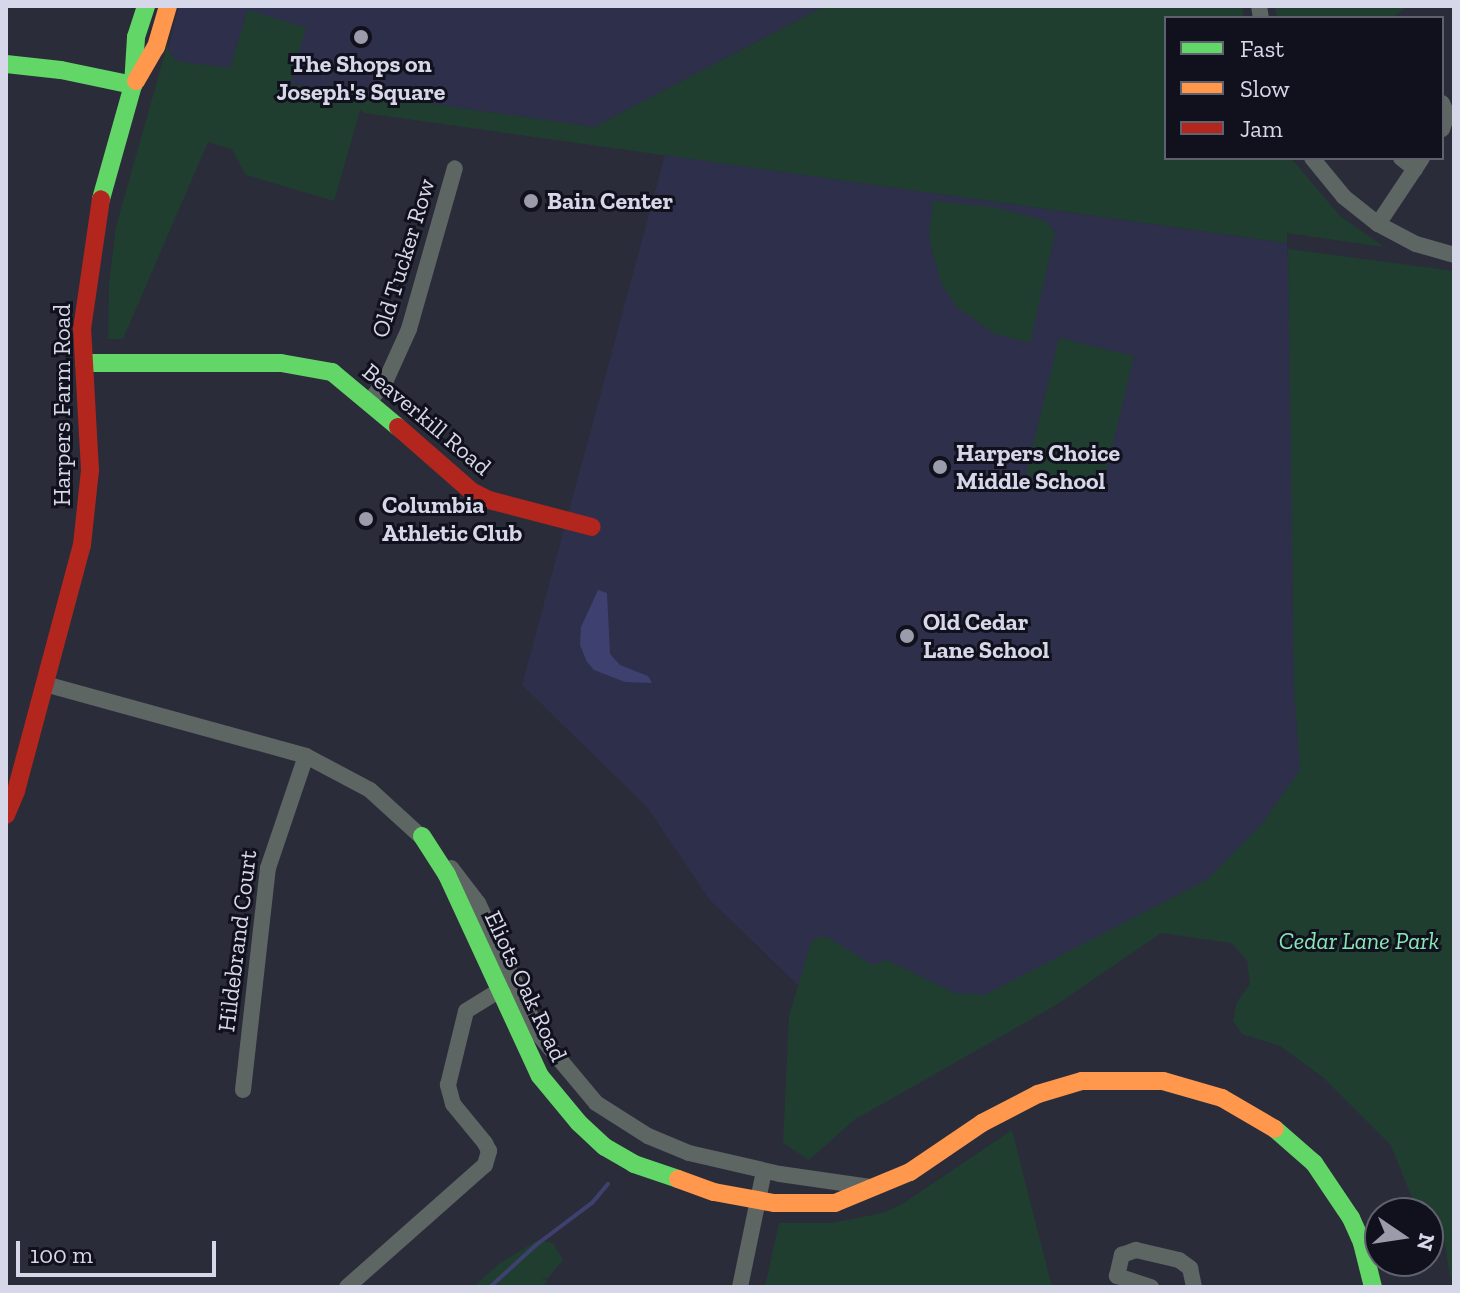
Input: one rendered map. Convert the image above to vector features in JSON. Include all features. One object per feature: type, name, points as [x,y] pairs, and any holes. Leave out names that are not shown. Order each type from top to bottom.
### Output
[{"type":"street","name":"Harpers Farm Road","points":[[6,815],[16,791],[74,578],[87,513],[90,470],[82,329],[92,246],[133,85],[136,37],[146,6]]},
{"type":"street","name":"Harpers Farm Road","points":[[133,85],[156,47],[168,6]]},
{"type":"street","points":[[6,64],[61,70],[133,85]]},
{"type":"street","points":[[1314,160],[1344,197],[1378,224],[1416,244],[1454,255]]},
{"type":"street","points":[[1378,224],[1418,164]]},
{"type":"street","name":"Old Tucker Row","points":[[370,401],[386,380],[409,329],[455,168]]},
{"type":"street","name":"Beaverkill Road","points":[[84,363],[306,366],[332,372],[370,401],[471,491],[489,500],[592,527]]},
{"type":"street","name":"Eliots Oak Road","points":[[45,684],[306,756],[370,790],[422,836],[447,875],[506,986],[540,1036],[596,1103],[624,1123],[669,1146],[764,1171],[845,1186],[875,1187]]},
{"type":"street","name":"Hildebrand Court","points":[[243,1090],[270,859],[306,756]]},
{"type":"street","points":[[347,1287],[485,1165],[489,1151],[453,1104],[448,1085],[462,1017],[471,1006],[506,986]]},
{"type":"street","name":"Eliots Oak Road","points":[[506,986],[540,1076],[579,1123],[605,1147],[634,1164],[678,1182],[758,1201],[835,1203],[910,1172],[1018,1102],[1058,1087],[1082,1081],[1136,1079],[1192,1086],[1251,1112],[1292,1142],[1314,1163],[1351,1218],[1362,1243],[1373,1287]]},
{"type":"street","points":[[740,1287],[764,1171]]},
{"type":"street","points":[[1151,1287],[1117,1276],[1122,1255],[1136,1250],[1179,1260],[1190,1268],[1194,1287]]},
{"type":"shaded area","points":[[179,6],[825,6],[594,127],[289,84],[248,11],[230,69],[185,64],[176,61],[168,50]]},
{"type":"shaded area","name":"Harpers Choice Middle School","points":[[665,155],[1287,243],[1320,853],[1197,906],[1021,1009],[810,997],[709,899],[647,807],[522,685]]},
{"type":"shaded area","points":[[598,590],[607,593],[610,654],[620,665],[648,676],[652,683],[625,682],[594,670],[587,662],[580,645],[581,627]]},
{"type":"green space","points":[[825,6],[1242,6],[1244,16],[1164,16],[1164,160],[1293,160],[1340,216],[1384,247],[1287,233],[1287,243],[360,110],[334,201],[246,175],[232,149],[208,142],[123,339],[108,339],[109,283],[116,227],[168,42],[168,50],[176,61],[230,68],[248,10],[306,28],[290,84],[594,127]]},
{"type":"green space","points":[[1274,6],[1408,6],[1395,16],[1277,16]]},
{"type":"green space","points":[[933,201],[994,207],[1046,221],[1055,233],[1030,343],[995,334],[957,307],[942,285],[933,255],[929,234]]},
{"type":"green space","name":"Cedar Lane Park","points":[[1288,249],[1454,271],[1454,1279],[1450,1278],[1444,1236],[1444,1197],[1412,1197],[1391,1145],[1324,1078],[1280,1046],[1242,1034],[1233,1021],[1237,1002],[1250,984],[1247,960],[1231,943],[1161,933],[1056,1005],[854,1120],[809,1160],[783,1143],[789,1016],[811,943],[818,937],[827,937],[872,965],[887,960],[955,993],[985,995],[1208,879],[1261,825],[1300,770],[1294,688]]},
{"type":"green space","points":[[1059,338],[1134,356],[1101,493],[1026,475]]},
{"type":"green space","points":[[1012,1130],[1052,1287],[765,1287],[779,1223],[831,1223],[883,1213],[904,1203]]},
{"type":"green space","points":[[538,1240],[553,1243],[563,1260],[547,1279],[539,1275],[547,1281],[543,1287],[473,1287],[499,1264]]},
{"type":"waterway","points":[[490,1287],[536,1245],[592,1203],[608,1184]]},
{"type":"traffic: fast","points":[[101,199],[133,85],[136,37],[146,6]]},
{"type":"traffic: fast","points":[[6,64],[61,70],[133,85]]},
{"type":"traffic: fast","points":[[84,363],[281,363],[332,372],[398,427]]},
{"type":"traffic: fast","points":[[422,836],[447,875],[540,1076],[579,1123],[605,1147],[634,1164],[678,1179]]},
{"type":"traffic: fast","points":[[1275,1129],[1314,1163],[1351,1218],[1362,1243],[1373,1287]]},
{"type":"traffic: slow","points":[[136,81],[156,47],[168,6]]},
{"type":"traffic: slow","points":[[678,1179],[714,1192],[774,1203],[835,1203],[910,1172],[982,1123],[1038,1094],[1082,1081],[1163,1081],[1222,1098],[1275,1129]]},
{"type":"traffic: jam","points":[[6,815],[16,791],[82,545],[90,470],[82,329],[101,199]]},
{"type":"traffic: jam","points":[[398,427],[471,491],[489,500],[592,527]]},
{"type":"place","name":"The Shops on Joseph's Square","points":[[361,37]]},
{"type":"place","name":"Bain Center","points":[[531,201]]},
{"type":"place","name":"Harpers Choice Middle School","points":[[940,467]]},
{"type":"place","name":"Columbia Athletic Club","points":[[366,519]]},
{"type":"place","name":"Old Cedar Lane School","points":[[907,636]]}]
